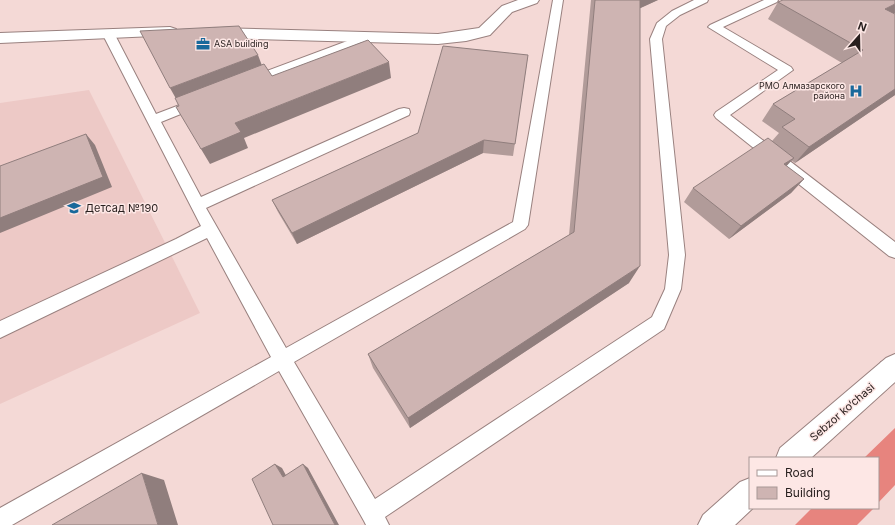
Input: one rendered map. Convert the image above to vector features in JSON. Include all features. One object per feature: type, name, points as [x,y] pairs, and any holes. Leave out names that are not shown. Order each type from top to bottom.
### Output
[{"type":"street","points":[[200,33],[438,39],[466,36],[484,32],[507,9],[532,0]]},
{"type":"street","points":[[0,38],[109,35],[152,32],[184,33]]},
{"type":"street","name":"Sebzor ko‘chasi","points":[[791,457],[893,369]]},
{"type":"street","points":[[713,525],[749,493]]},
{"type":"lane","points":[[0,520],[520,225],[558,0]]},
{"type":"lane","points":[[109,35],[210,229],[283,360],[375,519],[658,323],[673,289],[678,255],[656,39],[661,25],[676,13],[703,0]]},
{"type":"lane","points":[[773,0],[714,26],[787,70],[721,115],[895,251]]},
{"type":"lane","points":[[241,86],[366,37]]},
{"type":"lane","points":[[153,120],[212,97]]},
{"type":"lane","points":[[198,205],[404,112]]},
{"type":"lane","points":[[0,330],[182,244],[210,229]]},
{"type":"shaded area","name":"Детсад №190","points":[[89,90],[200,313],[0,404],[0,103]]},
{"type":"shaded area","points":[[895,428],[895,485],[879,502],[879,457],[865,457]]},
{"type":"shaded area","points":[[811,509],[873,509],[857,525],[795,525]]},
{"type":"building","points":[[595,0],[640,0],[640,266],[408,418],[368,354],[574,232]]},
{"type":"building","points":[[783,0],[895,0],[895,4],[885,9],[895,14],[895,89],[809,147],[782,127],[795,119],[773,104],[863,50],[778,2]]},
{"type":"building","points":[[239,26],[258,55],[170,88],[140,31]]},
{"type":"building","points":[[368,40],[389,62],[235,123],[241,132],[201,149],[176,107],[179,106],[175,98],[264,64],[272,76]]},
{"type":"building","points":[[443,46],[528,55],[515,144],[484,140],[292,233],[272,200],[418,133]]},
{"type":"building","points":[[86,134],[103,177],[0,218],[0,166]]},
{"type":"building","points":[[768,138],[794,158],[784,164],[804,179],[741,226],[693,188]]},
{"type":"building","points":[[275,464],[283,477],[303,464],[335,525],[273,525],[252,479]]},
{"type":"building","points":[[142,473],[158,525],[52,525]]},
{"type":"place","name":"ASA building","points":[[203,44]]},
{"type":"place","name":"РМО Алмазарского района","points":[[856,91]]},
{"type":"place","name":"Детсад №190","points":[[74,208]]}]
